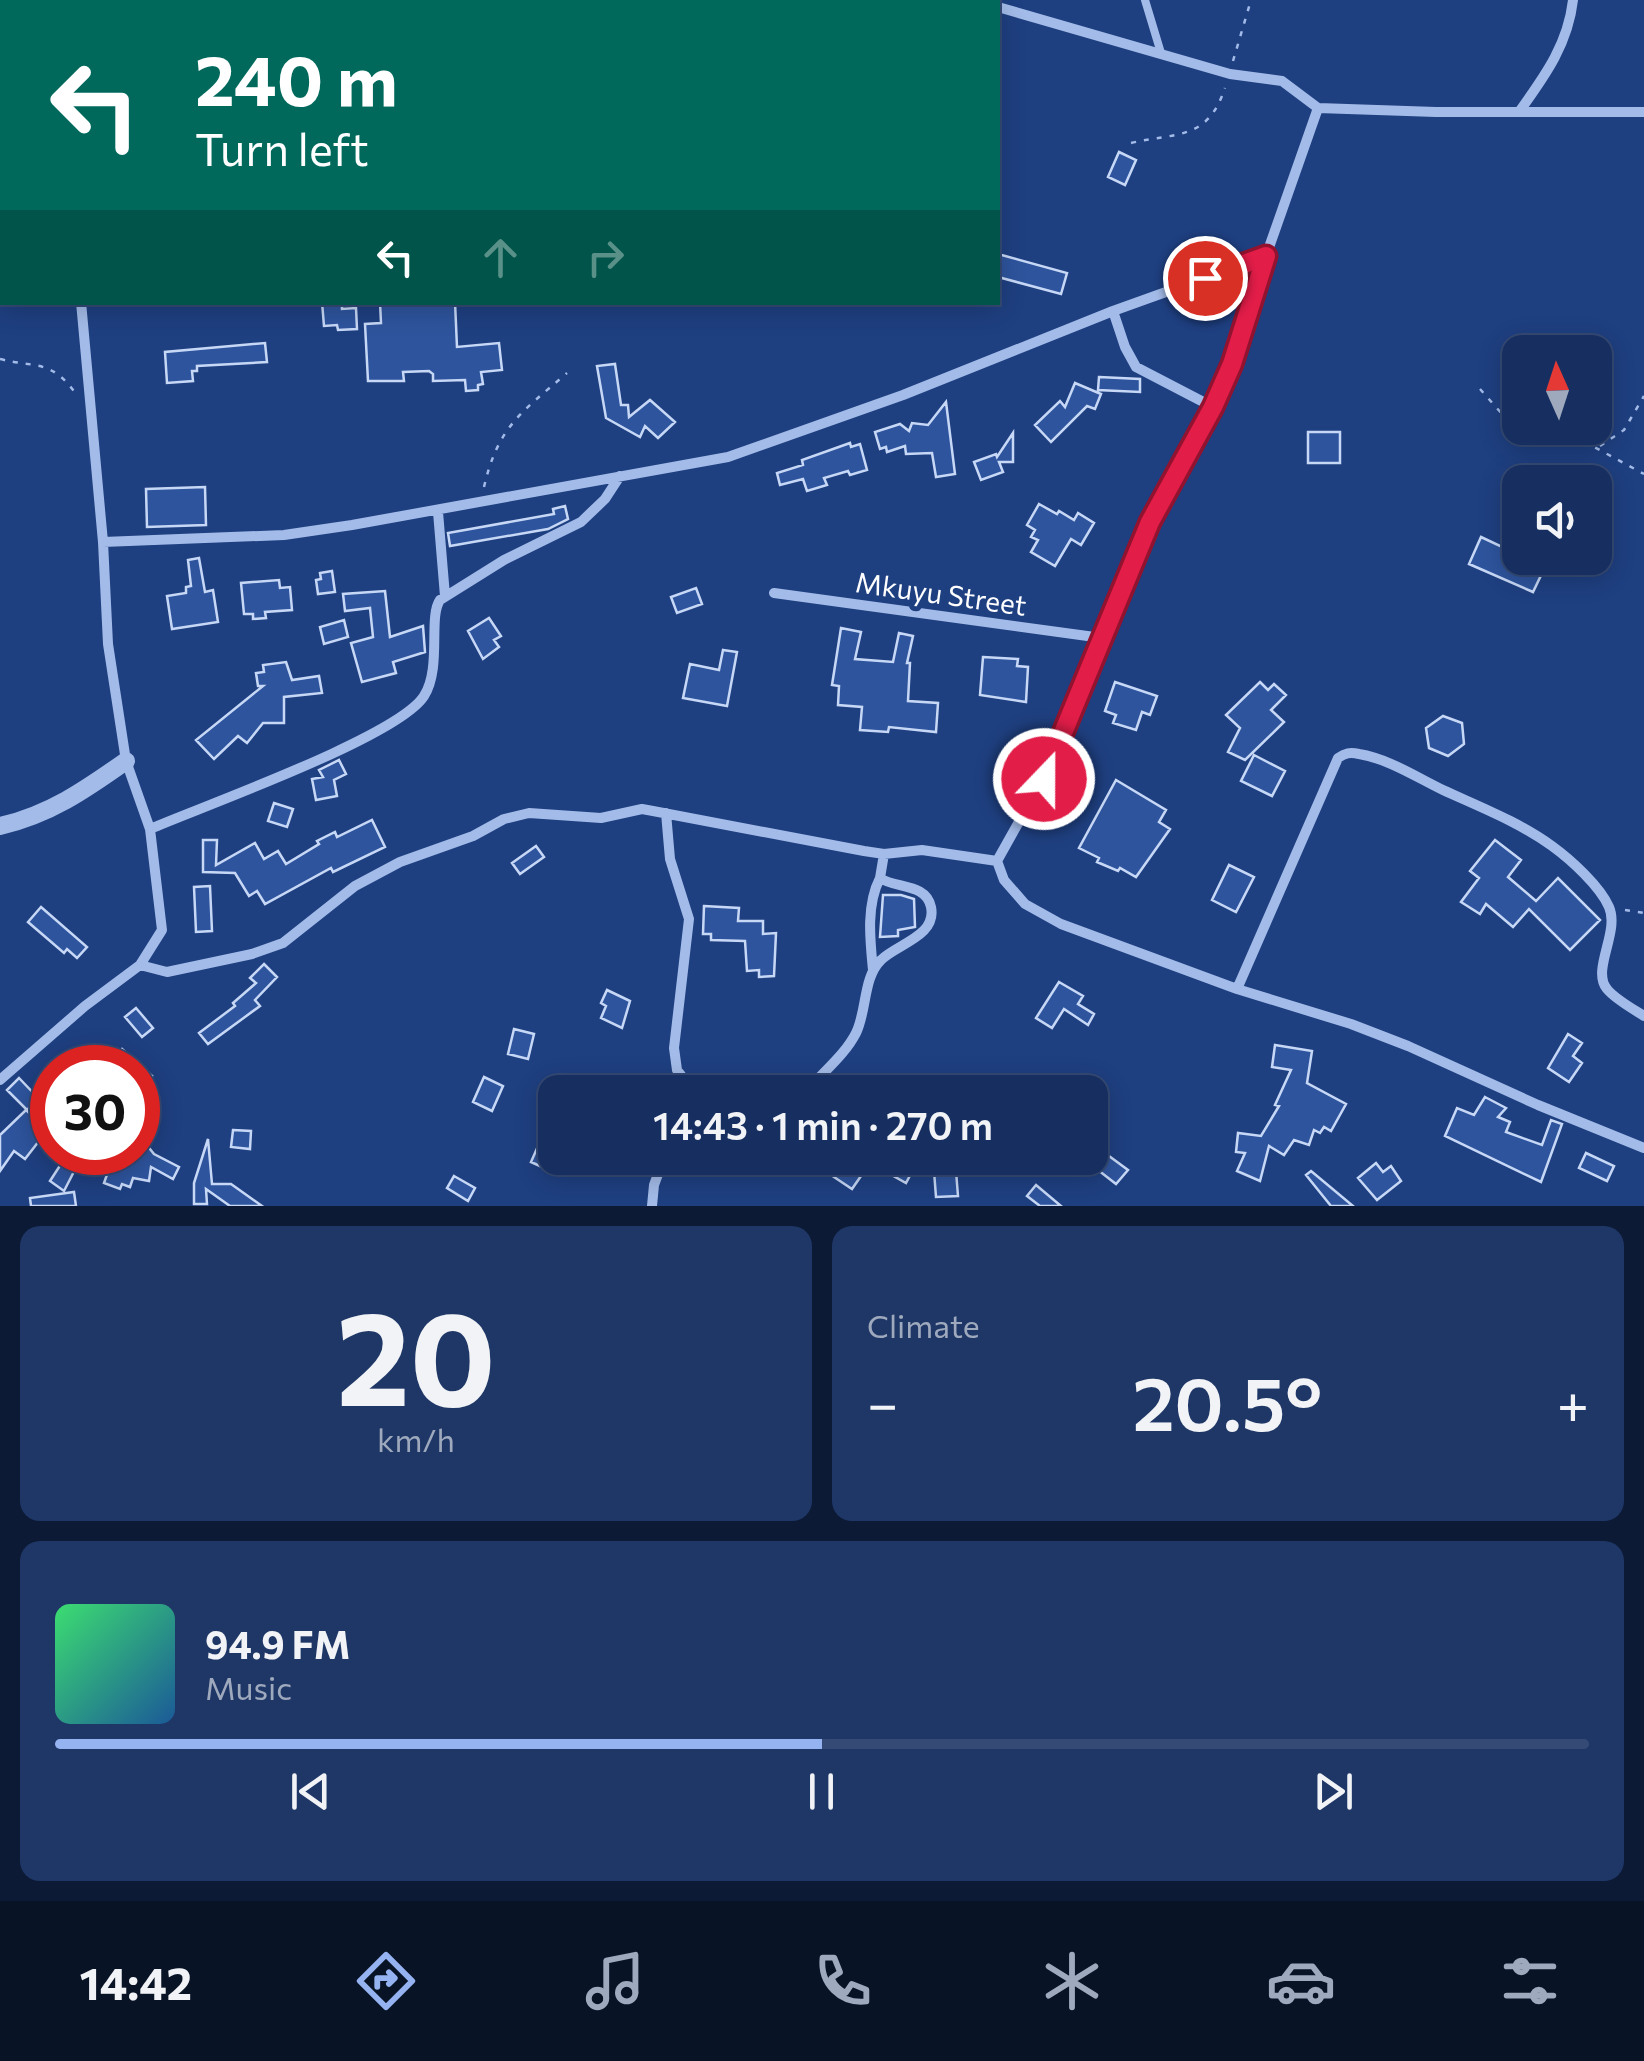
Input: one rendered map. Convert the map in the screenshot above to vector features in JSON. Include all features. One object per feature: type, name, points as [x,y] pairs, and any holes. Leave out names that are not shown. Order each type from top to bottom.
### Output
[{"type":"street","points":[[1518,112],[1553,64],[1564,41],[1572,0]]},
{"type":"street","points":[[1000,8],[1230,74],[1282,81],[1318,108],[1644,112]]},
{"type":"street","points":[[997,861],[1044,779],[1150,522],[1213,407],[1244,332],[1318,108]]},
{"type":"street","points":[[102,542],[284,534],[438,512],[744,452],[1266,256]]},
{"type":"street","points":[[0,1080],[140,965],[162,930],[150,829],[126,761],[108,644],[80,305]]},
{"type":"street","points":[[1114,310],[1125,348],[1136,367],[1213,407]]},
{"type":"street","points":[[150,829],[354,743],[406,714],[424,696],[430,682],[436,640],[435,606],[504,560],[580,522],[605,498],[620,475]]},
{"type":"street","points":[[438,512],[445,596]]},
{"type":"street","name":"Mkuyu Street","points":[[774,593],[1102,638]]},
{"type":"street","points":[[1237,989],[1319,795],[1338,758],[1344,753],[1356,753],[1394,765],[1522,828],[1582,871],[1609,908],[1611,940],[1602,966],[1604,982],[1607,989],[1644,1016]]},
{"type":"street","points":[[0,826],[35,818],[77,796],[126,761]]},
{"type":"street","points":[[140,965],[167,972],[284,943],[355,886],[400,862],[473,836],[504,819],[529,813],[602,818],[642,810],[884,854],[922,850],[997,861]]},
{"type":"street","points":[[666,813],[670,859],[689,920],[674,1048],[681,1075]]},
{"type":"street","points":[[821,1075],[859,1028],[873,970],[871,917],[884,854]]},
{"type":"street","points":[[997,861],[1004,880],[1025,904],[1061,924],[1237,989],[1351,1024],[1644,1148]]},
{"type":"street","points":[[873,970],[890,952],[921,934],[931,915],[927,896],[921,890],[880,878]]},
{"type":"street","points":[[652,1206],[658,1175]]},
{"type":"lane","points":[[1145,0],[1161,53]]},
{"type":"path","points":[[1132,143],[1199,129],[1218,107],[1251,0]]},
{"type":"path","points":[[567,305],[571,312]]},
{"type":"path","points":[[0,359],[35,363],[57,372],[91,416]]},
{"type":"path","points":[[481,503],[491,457],[510,422],[567,373]]},
{"type":"path","points":[[1480,390],[1502,415]]},
{"type":"path","points":[[1598,447],[1624,430],[1643,396]]},
{"type":"path","points":[[1594,445],[1644,474]]},
{"type":"path","points":[[1609,908],[1644,912]]},
{"type":"building","points":[[1119,152],[1136,160],[1125,185],[1108,177]]},
{"type":"building","points":[[1000,255],[1067,273],[1061,294],[1000,278]]},
{"type":"building","points":[[322,305],[356,308],[357,329],[324,326]]},
{"type":"building","points":[[380,305],[455,305],[457,347],[499,343],[502,370],[481,372],[483,384],[478,385],[478,390],[466,391],[465,380],[433,381],[429,371],[403,372],[404,381],[368,381],[365,324],[381,323]]},
{"type":"building","points":[[265,343],[267,362],[197,366],[197,371],[192,371],[193,381],[167,383],[165,352]]},
{"type":"building","points":[[615,364],[621,405],[628,405],[629,417],[650,400],[675,422],[658,438],[645,426],[640,437],[606,418],[597,366]]},
{"type":"building","points":[[1099,377],[1140,379],[1140,392],[1098,390]]},
{"type":"building","points":[[1075,383],[1101,394],[1095,409],[1087,406],[1051,442],[1035,425],[1060,401],[1065,407]]},
{"type":"building","points":[[946,402],[955,474],[936,477],[932,453],[906,454],[905,446],[887,452],[886,447],[880,449],[875,432],[900,424],[909,431],[912,423],[928,425]]},
{"type":"building","points":[[1308,432],[1340,432],[1340,463],[1308,463]]},
{"type":"building","points":[[1013,433],[1013,462],[999,462],[1003,472],[981,480],[974,462],[996,454],[997,457]]},
{"type":"building","points":[[850,443],[851,447],[860,444],[867,470],[824,478],[827,485],[807,491],[803,479],[780,485],[777,473]]},
{"type":"building","points":[[205,487],[206,525],[147,527],[146,489]]},
{"type":"building","points":[[1039,504],[1074,520],[1078,513],[1094,523],[1081,545],[1071,539],[1055,566],[1031,552],[1038,540],[1031,537],[1035,530],[1027,525]]},
{"type":"building","points":[[565,506],[568,519],[548,529],[450,546],[448,533],[554,514],[553,509]]},
{"type":"building","points":[[1481,537],[1502,547],[1502,575],[1541,575],[1533,592],[1469,564]]},
{"type":"building","points":[[199,558],[205,592],[213,590],[218,622],[172,629],[167,596],[186,593],[186,587],[191,586],[188,560]]},
{"type":"building","points":[[332,571],[335,592],[318,594],[316,580],[321,579],[320,573]]},
{"type":"building","points":[[279,580],[280,588],[290,587],[292,610],[265,612],[266,618],[253,619],[253,614],[244,614],[241,583]]},
{"type":"building","points":[[696,588],[702,604],[677,613],[671,597]]},
{"type":"building","points":[[385,591],[390,637],[423,626],[425,652],[393,662],[396,673],[362,682],[351,643],[373,637],[370,608],[345,611],[343,594]]},
{"type":"building","points":[[489,618],[501,636],[494,640],[499,647],[483,659],[468,631]]},
{"type":"building","points":[[344,620],[348,637],[324,644],[320,627]]},
{"type":"building","points":[[841,628],[861,632],[855,659],[893,662],[899,633],[913,636],[907,663],[908,701],[938,703],[936,732],[889,727],[888,732],[860,730],[862,707],[838,705],[839,686],[832,685]]},
{"type":"building","points":[[723,650],[737,652],[727,706],[683,698],[690,664],[719,670]]},
{"type":"building","points":[[983,657],[1018,659],[1017,666],[1028,667],[1026,702],[980,695]]},
{"type":"building","points":[[286,662],[292,680],[319,676],[322,693],[284,697],[284,723],[263,723],[247,743],[238,736],[214,759],[196,740],[263,686],[258,686],[256,673],[264,672],[263,665]]},
{"type":"building","points":[[1115,682],[1157,696],[1150,715],[1142,712],[1136,730],[1113,723],[1116,715],[1105,711]]},
{"type":"building","points":[[1260,682],[1268,690],[1274,684],[1286,695],[1271,710],[1284,722],[1245,760],[1228,752],[1240,728],[1226,715]]},
{"type":"building","points":[[1443,716],[1462,723],[1464,744],[1448,756],[1429,748],[1426,728]]},
{"type":"building","points":[[1254,755],[1285,771],[1272,796],[1241,781]]},
{"type":"building","points":[[339,760],[346,774],[334,780],[337,796],[316,800],[312,779],[323,777],[319,770]]},
{"type":"building","points":[[1116,780],[1166,810],[1159,822],[1170,829],[1136,877],[1097,862],[1099,858],[1079,848]]},
{"type":"building","points":[[274,803],[293,809],[287,827],[268,821]]},
{"type":"building","points":[[372,820],[385,847],[333,872],[331,868],[265,904],[257,891],[249,896],[235,873],[203,872],[203,840],[217,840],[216,865],[255,843],[264,859],[278,851],[286,864],[319,844],[317,841],[335,832],[337,837]]},
{"type":"building","points":[[1495,840],[1521,860],[1508,877],[1536,901],[1558,878],[1600,920],[1570,950],[1529,909],[1513,927],[1486,904],[1480,914],[1461,902],[1479,878],[1470,871]]},
{"type":"building","points":[[536,846],[544,857],[520,874],[512,863]]},
{"type":"building","points":[[1229,865],[1254,877],[1236,912],[1212,900]]},
{"type":"building","points":[[210,886],[212,931],[196,932],[194,887]]},
{"type":"building","points":[[883,895],[914,899],[915,927],[898,930],[898,936],[880,937]]},
{"type":"building","points":[[704,906],[739,908],[738,921],[763,921],[763,934],[776,933],[774,976],[759,977],[759,970],[747,971],[745,941],[711,940],[711,934],[703,934]]},
{"type":"building","points":[[41,907],[87,947],[77,958],[67,949],[64,953],[28,922]]},
{"type":"building","points":[[264,964],[277,977],[255,1000],[260,1006],[208,1044],[199,1033],[235,1006],[233,1003],[256,983],[250,978]]},
{"type":"building","points":[[1059,982],[1083,996],[1078,1004],[1094,1014],[1088,1025],[1064,1009],[1052,1028],[1036,1018]]},
{"type":"building","points":[[607,990],[630,1001],[622,1028],[601,1018],[606,1006],[601,1003]]},
{"type":"building","points":[[136,1008],[153,1028],[142,1037],[125,1017]]},
{"type":"building","points":[[514,1029],[534,1034],[528,1059],[508,1054]]},
{"type":"building","points":[[1568,1034],[1582,1043],[1573,1056],[1582,1063],[1569,1082],[1548,1068]]},
{"type":"building","points":[[1275,1045],[1312,1051],[1307,1083],[1346,1104],[1331,1131],[1324,1127],[1320,1133],[1314,1130],[1309,1145],[1294,1140],[1284,1155],[1269,1146],[1260,1181],[1237,1171],[1245,1153],[1236,1152],[1238,1133],[1261,1136],[1279,1106],[1275,1105],[1291,1070],[1272,1067]]},
{"type":"building","points":[[484,1077],[503,1086],[492,1111],[473,1102]]},
{"type":"building","points":[[19,1078],[30,1090],[30,1107],[27,1110],[7,1090]]},
{"type":"building","points":[[1485,1097],[1506,1108],[1498,1117],[1510,1122],[1506,1132],[1542,1145],[1551,1120],[1562,1124],[1541,1182],[1445,1136],[1457,1108],[1474,1115]]},
{"type":"building","points":[[26,1110],[30,1114],[30,1153],[25,1159],[14,1151],[0,1171],[0,1135]]},
{"type":"building","points":[[233,1130],[251,1131],[250,1149],[231,1147]]},
{"type":"building","points":[[208,1139],[212,1184],[231,1184],[262,1206],[230,1206],[206,1189],[207,1204],[194,1204],[194,1183]]},
{"type":"building","points":[[538,1146],[538,1165],[531,1162]]},
{"type":"building","points":[[1586,1153],[1614,1166],[1607,1181],[1579,1168]]},
{"type":"building","points":[[160,1157],[179,1167],[173,1179],[160,1172]]},
{"type":"building","points":[[1108,1157],[1128,1170],[1116,1184],[1104,1175],[1108,1175]]},
{"type":"building","points":[[1376,1163],[1383,1172],[1391,1166],[1401,1181],[1377,1200],[1358,1178]]},
{"type":"building","points":[[1311,1171],[1353,1206],[1331,1206],[1306,1175]]},
{"type":"building","points":[[54,1175],[72,1175],[64,1191],[50,1181]]},
{"type":"building","points":[[107,1175],[150,1175],[149,1181],[133,1178],[130,1187],[122,1184],[120,1189],[104,1183]]},
{"type":"building","points":[[831,1175],[862,1175],[852,1189]]},
{"type":"building","points":[[892,1175],[910,1175],[906,1183]]},
{"type":"building","points":[[934,1175],[956,1175],[958,1196],[936,1197]]},
{"type":"building","points":[[454,1176],[475,1188],[468,1201],[447,1188]]},
{"type":"building","points":[[1036,1185],[1061,1206],[1040,1206],[1027,1196]]},
{"type":"building","points":[[74,1192],[76,1206],[31,1206],[30,1198]]},
{"type":"route","points":[[1044,779],[1150,522],[1232,364],[1266,256],[1205,278]]}]
